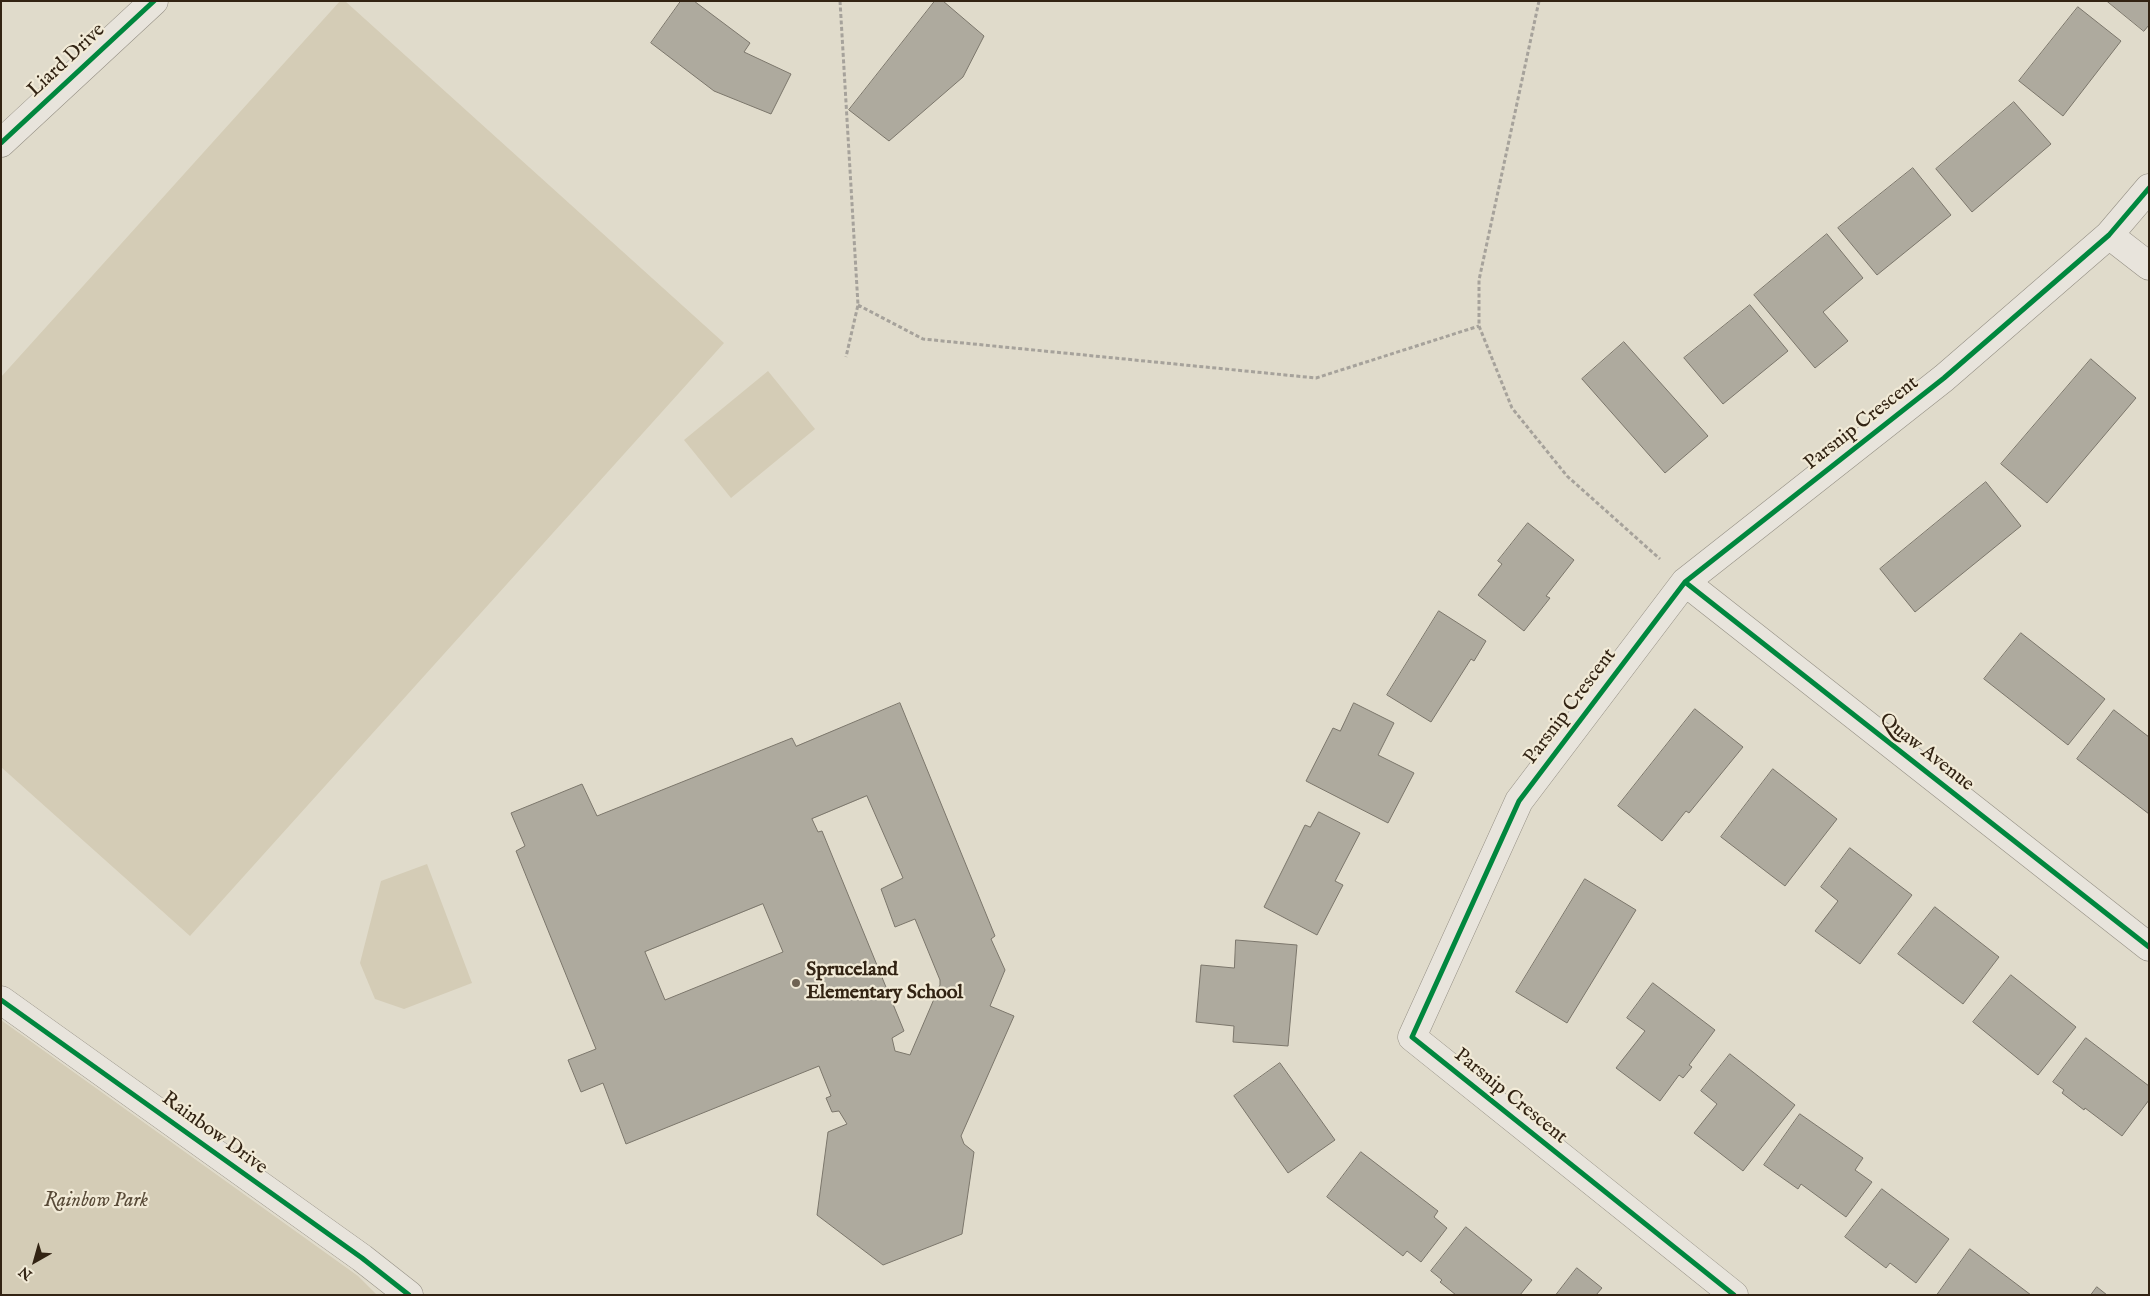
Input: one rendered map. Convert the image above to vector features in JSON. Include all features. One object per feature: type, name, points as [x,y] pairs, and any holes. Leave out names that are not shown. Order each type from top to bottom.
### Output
[{"type":"street","name":"Liard Drive","points":[[1,143],[154,1]]},
{"type":"street","name":"Parsnip Crescent","points":[[1734,1295],[1412,1037],[1519,801],[1685,582],[1944,378],[2109,235],[2149,188]]},
{"type":"street","points":[[2109,235],[2149,266]]},
{"type":"street","name":"Quaw Avenue","points":[[1685,582],[2149,946]]},
{"type":"street","name":"Rainbow Drive","points":[[1,1000],[362,1258],[409,1295]]},
{"type":"path","points":[[840,1],[858,305],[846,357]]},
{"type":"path","points":[[1539,1],[1479,280],[1479,326],[1512,408],[1567,476],[1685,582]]},
{"type":"path","points":[[858,305],[923,339],[1316,378],[1479,326]]},
{"type":"green space","points":[[340,1],[345,1],[724,343],[190,936],[1,767],[1,377]]},
{"type":"green space","points":[[768,371],[815,429],[731,498],[684,440]]},
{"type":"green space","points":[[427,864],[472,983],[404,1009],[375,999],[360,963],[381,881]]},
{"type":"green space","name":"Rainbow Park","points":[[1,1020],[358,1276],[377,1295],[1,1295]]},
{"type":"building","points":[[681,1],[694,1],[750,43],[744,52],[791,74],[771,114],[714,91],[651,43]]},
{"type":"building","points":[[935,1],[943,1],[984,36],[963,77],[889,141],[849,110]]},
{"type":"building","points":[[2107,1],[2149,1],[2149,25],[2144,31]]},
{"type":"building","points":[[2078,7],[2121,41],[2063,116],[2019,81]]},
{"type":"building","points":[[2014,102],[2051,144],[1972,212],[1936,169]]},
{"type":"building","points":[[1913,168],[1951,215],[1877,275],[1838,228]]},
{"type":"building","points":[[1827,234],[1863,278],[1823,312],[1848,341],[1815,368],[1754,295]]},
{"type":"building","points":[[1750,305],[1788,351],[1723,404],[1684,358]]},
{"type":"building","points":[[1624,342],[1708,436],[1665,473],[1582,379]]},
{"type":"building","points":[[2091,359],[2136,398],[2047,503],[2001,464]]},
{"type":"building","points":[[1986,482],[2021,526],[1915,612],[1880,569]]},
{"type":"building","points":[[1528,523],[1574,560],[1546,596],[1550,598],[1524,631],[1478,595],[1502,564],[1498,561]]},
{"type":"building","points":[[1439,611],[1486,641],[1474,661],[1471,659],[1431,722],[1387,695]]},
{"type":"building","points":[[2021,633],[2105,699],[2068,745],[1984,679]]},
{"type":"building","name":"Spruceland Elementary School","points":[[900,703],[995,936],[991,939],[1005,970],[990,1006],[1014,1016],[961,1136],[964,1144],[974,1152],[962,1234],[883,1265],[817,1215],[828,1132],[847,1124],[839,1111],[832,1112],[826,1098],[831,1096],[819,1066],[626,1144],[603,1083],[581,1092],[568,1060],[596,1049],[516,851],[525,846],[511,813],[582,784],[597,816],[792,738],[796,746]],"holes":[[[867,796],[903,878],[881,889],[895,927],[915,919],[940,980],[940,985],[910,1055],[895,1051],[892,1038],[904,1031],[822,831],[818,832],[812,819]],[[763,904],[783,952],[665,1000],[645,952]]]},
{"type":"building","points":[[1354,703],[1394,723],[1378,755],[1414,773],[1388,823],[1306,781],[1333,728],[1340,731]]},
{"type":"building","points":[[1695,709],[1743,747],[1689,813],[1686,811],[1662,841],[1618,806]]},
{"type":"building","points":[[2114,710],[2149,737],[2149,814],[2077,759]]},
{"type":"building","points":[[1773,769],[1837,819],[1785,886],[1721,837]]},
{"type":"building","points":[[1319,812],[1360,833],[1335,881],[1343,885],[1317,935],[1264,907],[1305,825],[1310,827]]},
{"type":"building","points":[[1850,848],[1912,895],[1860,964],[1815,931],[1838,901],[1821,887]]},
{"type":"building","points":[[1585,879],[1636,910],[1567,1023],[1516,992]]},
{"type":"building","points":[[1935,907],[1999,957],[1963,1004],[1898,954]]},
{"type":"building","points":[[1236,940],[1297,945],[1288,1046],[1233,1042],[1234,1026],[1196,1022],[1201,965],[1234,968]]},
{"type":"building","points":[[2011,975],[2076,1027],[2038,1075],[1973,1022]]},
{"type":"building","points":[[1653,983],[1715,1030],[1689,1065],[1692,1067],[1683,1078],[1679,1075],[1660,1101],[1616,1068],[1645,1031],[1627,1018]]},
{"type":"building","points":[[2086,1038],[2149,1086],[2149,1100],[2122,1136],[2062,1093],[2064,1090],[2053,1082]]},
{"type":"building","points":[[1730,1054],[1795,1105],[1743,1171],[1694,1133],[1717,1104],[1701,1091]]},
{"type":"building","points":[[1280,1063],[1335,1140],[1288,1173],[1234,1096]]},
{"type":"building","points":[[1800,1114],[1863,1158],[1855,1170],[1872,1182],[1846,1217],[1801,1184],[1798,1189],[1764,1165]]},
{"type":"building","points":[[1361,1152],[1438,1211],[1434,1217],[1447,1228],[1421,1262],[1407,1251],[1403,1256],[1327,1197]]},
{"type":"building","points":[[1882,1189],[1949,1239],[1916,1283],[1890,1263],[1886,1268],[1845,1237]]},
{"type":"building","points":[[1466,1227],[1532,1280],[1520,1295],[1456,1295],[1440,1282],[1442,1280],[1431,1271]]},
{"type":"building","points":[[1970,1249],[2031,1295],[1937,1295]]},
{"type":"building","points":[[1577,1268],[1602,1288],[1596,1295],[1556,1295]]},
{"type":"building","points":[[2097,1287],[2107,1295],[2091,1295]]},
{"type":"cycle path","points":[[1,143],[154,1]]},
{"type":"cycle path","points":[[1734,1295],[1412,1037],[1519,801],[1685,582],[1944,378],[2109,235],[2149,188]]},
{"type":"cycle path","points":[[1685,582],[2149,947]]},
{"type":"cycle path","points":[[1,1000],[362,1258],[409,1295]]},
{"type":"place","name":"Spruceland Elementary School","points":[[796,983]]}]
